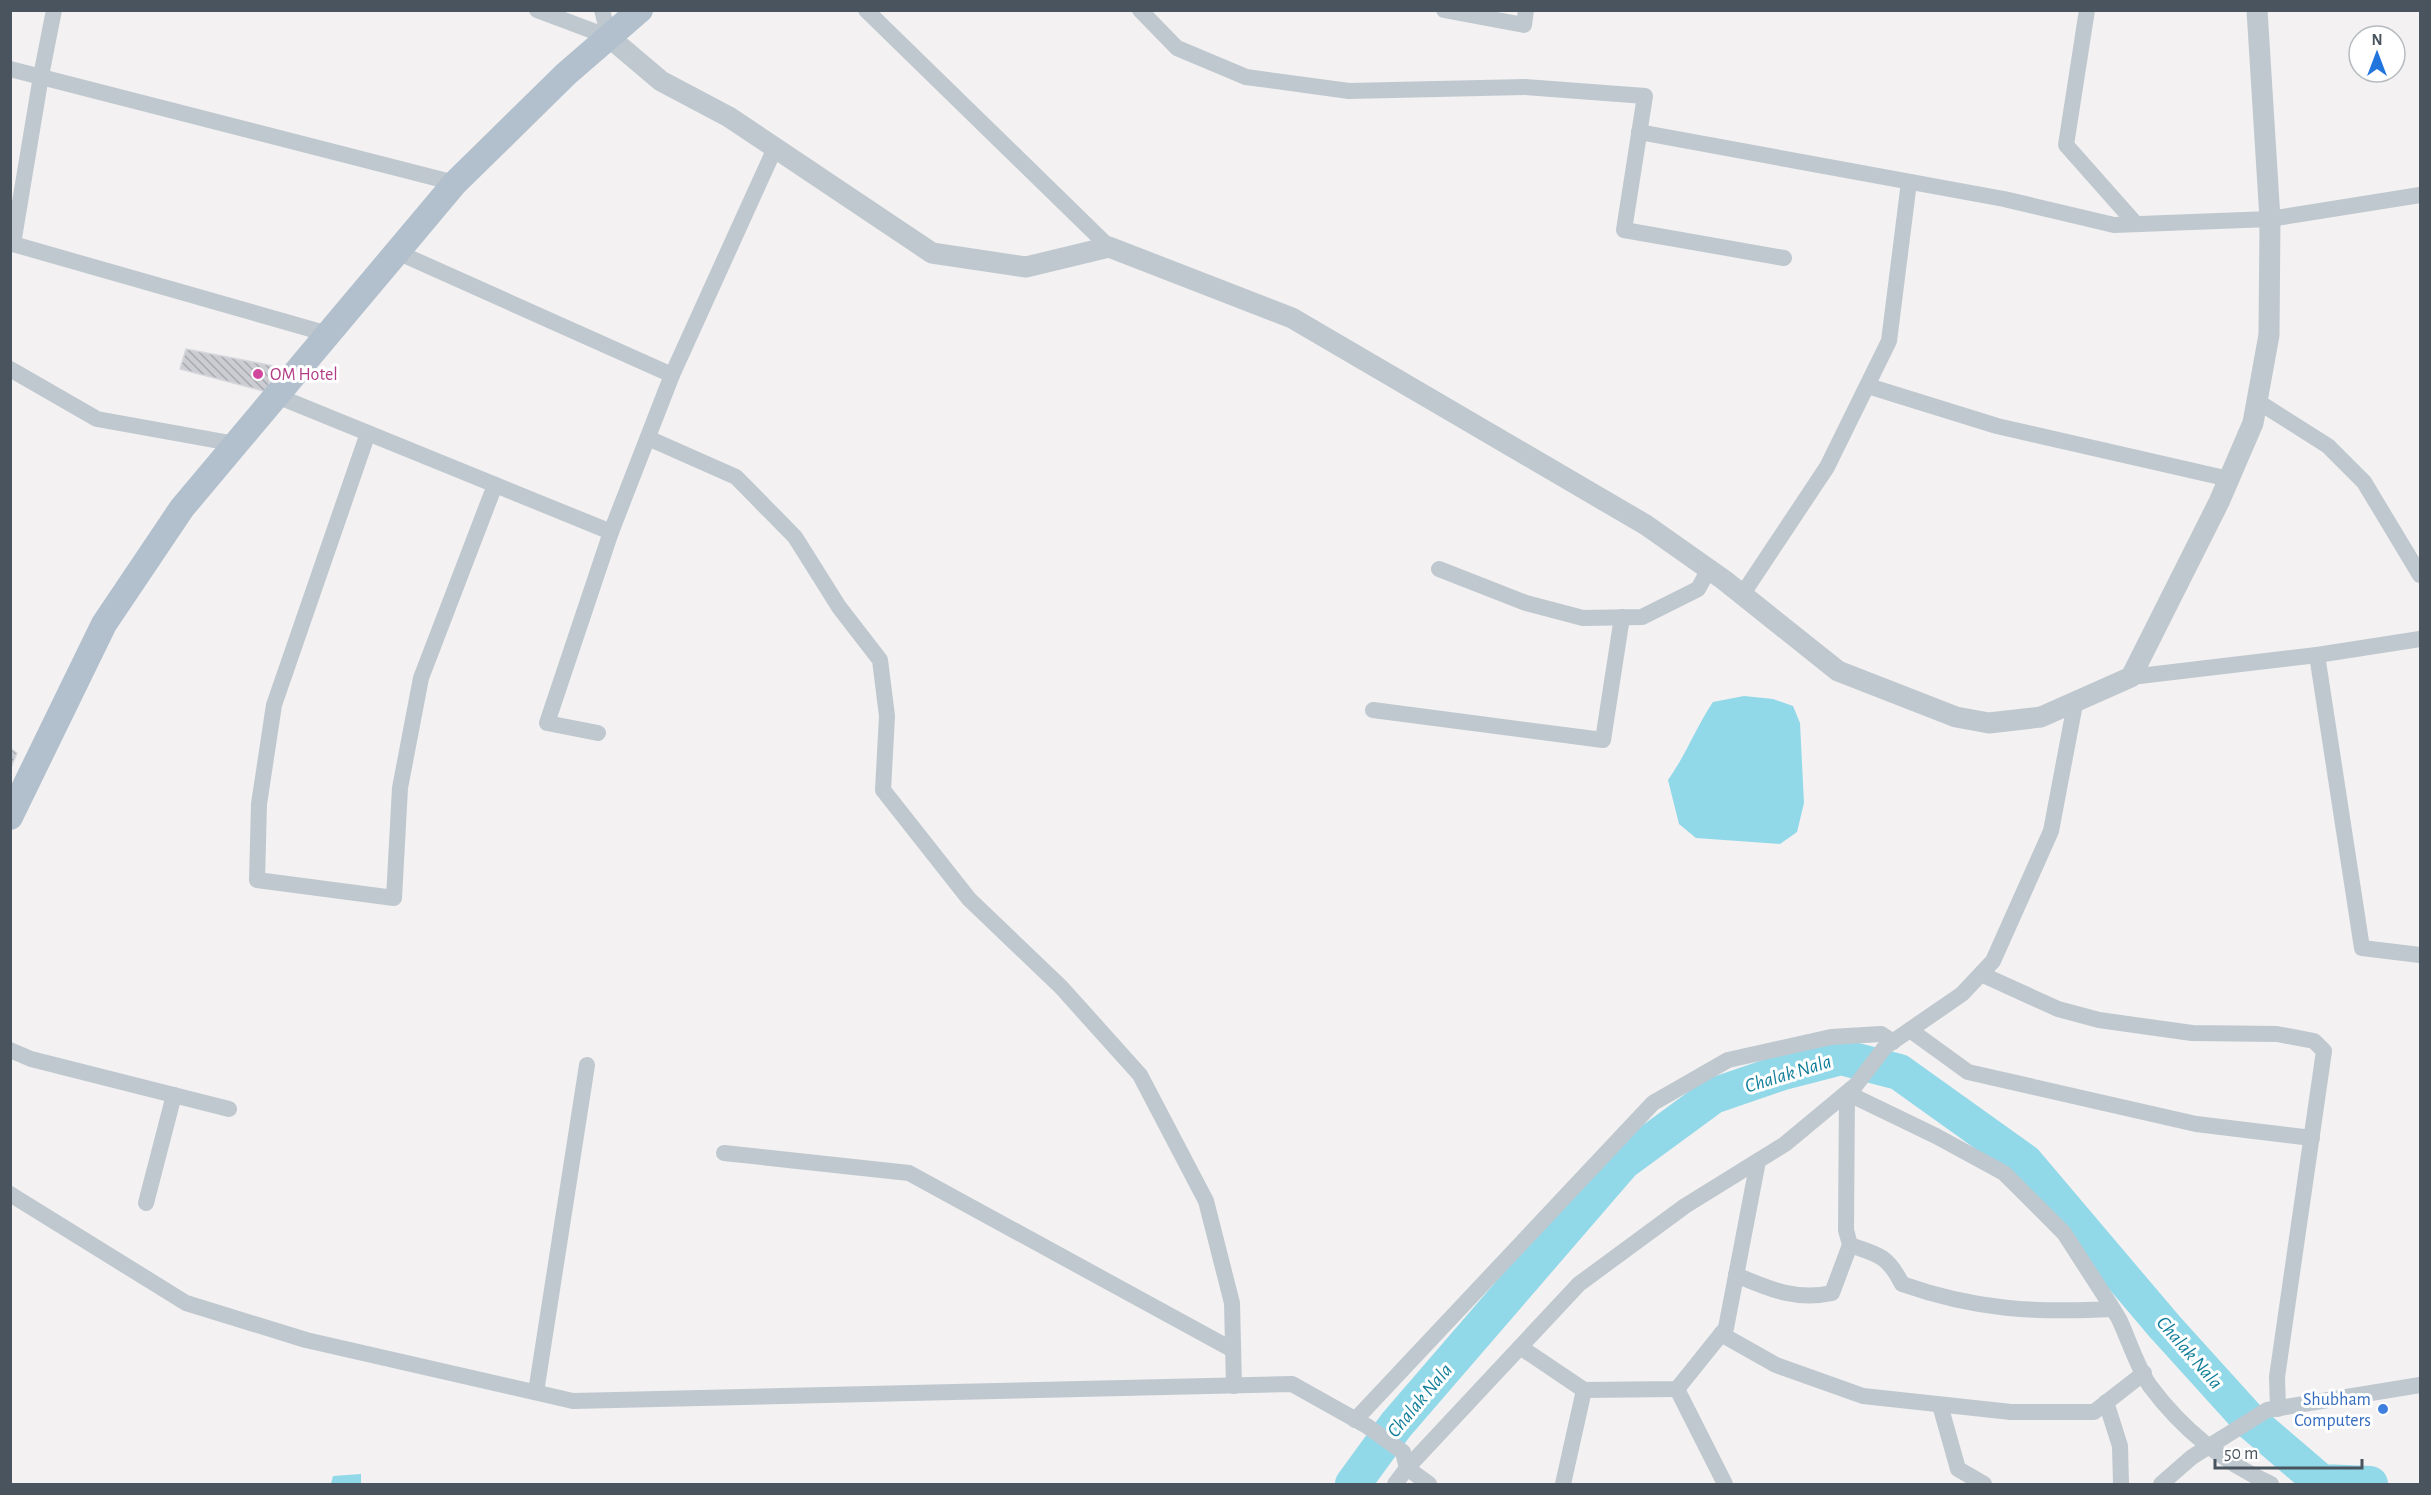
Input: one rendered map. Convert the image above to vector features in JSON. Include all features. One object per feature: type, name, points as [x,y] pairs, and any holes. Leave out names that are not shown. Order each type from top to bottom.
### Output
[{"type":"main road","points":[[10,816],[104,624],[182,508],[455,183],[566,74],[640,10]]},
{"type":"street","points":[[54,10],[13,244],[328,334]]},
{"type":"street","points":[[537,10],[609,37],[661,81],[729,117],[932,253],[1026,267],[1109,247]]},
{"type":"street","points":[[602,10],[609,37]]},
{"type":"street","points":[[866,10],[1109,247],[1292,318],[1646,525],[1709,569],[1838,671],[1956,717],[1989,723],[2042,717],[2131,677],[2316,655],[2421,639]]},
{"type":"street","points":[[1140,10],[1177,48],[1246,77],[1348,91],[1524,87],[1645,96],[1624,230],[1784,258]]},
{"type":"street","points":[[1444,10],[1524,25],[1526,10]]},
{"type":"street","points":[[2087,10],[2066,145],[2136,224]]},
{"type":"street","points":[[2131,677],[2229,479],[2253,423],[2269,335],[2270,219],[2257,10]]},
{"type":"street","points":[[10,69],[455,183]]},
{"type":"street","points":[[1639,132],[2004,199],[2114,225],[2270,219],[2421,195]]},
{"type":"street","points":[[598,733],[547,723],[611,532],[672,375],[775,148]]},
{"type":"street","points":[[1742,595],[1827,467],[1889,341],[1909,182]]},
{"type":"street","points":[[397,252],[672,375]]},
{"type":"street","points":[[10,369],[97,419],[236,444]]},
{"type":"street","points":[[1868,386],[1997,426],[2229,479]]},
{"type":"street","points":[[277,396],[611,532]]},
{"type":"street","points":[[2257,401],[2328,446],[2364,482],[2421,574]]},
{"type":"street","points":[[368,433],[274,705],[259,804],[257,880],[394,898],[400,788],[422,678],[495,484]]},
{"type":"street","points":[[648,438],[736,477],[795,537],[839,607],[880,660],[887,716],[883,790],[969,899],[1061,987],[1140,1075],[1206,1202],[1232,1303],[1233,1386]]},
{"type":"street","points":[[1439,569],[1526,603],[1583,618],[1642,617],[1698,589],[1709,569]]},
{"type":"street","points":[[1373,710],[1603,740],[1622,617]]},
{"type":"street","points":[[2316,655],[2362,948],[2421,955]]},
{"type":"street","points":[[1395,1485],[1405,1460],[1520,1347],[1579,1284],[1685,1206],[1785,1144],[1852,1089],[1889,1045],[1962,994],[1993,961],[2051,831],[2075,704]]},
{"type":"street","points":[[1981,974],[2058,1009],[2099,1020],[2192,1033],[2277,1035],[2314,1041],[2324,1051],[2273,1409]]},
{"type":"street","points":[[1911,1030],[1968,1072],[2196,1124],[2312,1138]]},
{"type":"street","points":[[1361,1423],[1653,1103],[1728,1060],[1831,1037],[1881,1034],[1889,1045]]},
{"type":"street","points":[[10,1050],[31,1059],[229,1109]]},
{"type":"street","points":[[536,1392],[587,1065]]},
{"type":"street","points":[[1736,1275],[1779,1294],[1812,1298],[1832,1293],[1850,1245],[1846,1230],[1852,1089]]},
{"type":"street","points":[[1852,1089],[2004,1173],[2064,1233],[2113,1310],[2150,1385],[2207,1447],[2237,1468],[2271,1485]]},
{"type":"street","points":[[146,1203],[174,1095]]},
{"type":"street","points":[[723,1153],[909,1173],[1233,1350]]},
{"type":"street","points":[[1677,1389],[1726,1328],[1758,1161]]},
{"type":"street","points":[[10,1194],[186,1303],[306,1340],[573,1401],[1292,1384],[1361,1423],[1405,1460],[1430,1485]]},
{"type":"street","points":[[1850,1245],[1882,1255],[1902,1284],[1980,1306],[2047,1312],[2113,1310]]},
{"type":"street","points":[[1721,1334],[1776,1365],[1863,1396],[2011,1412],[2094,1412],[2144,1373]]},
{"type":"street","points":[[1520,1347],[1584,1390],[1677,1389]]},
{"type":"street","points":[[2161,1485],[2207,1447],[2273,1409],[2421,1385]]},
{"type":"street","points":[[1677,1389],[1725,1485]]},
{"type":"street","points":[[1563,1485],[1584,1390]]},
{"type":"street","points":[[2106,1402],[2120,1446],[2121,1485]]},
{"type":"street","points":[[1940,1405],[1958,1469],[1984,1485]]},
{"type":"water","points":[[1744,696],[1773,699],[1793,706],[1800,723],[1804,803],[1797,832],[1780,844],[1696,838],[1679,824],[1668,780],[1713,702]]},
{"type":"water","points":[[361,1474],[361,1484],[331,1484],[333,1476]]},
{"type":"building","name":"OM Hotel","points":[[186,349],[274,366],[267,392],[180,369]]},
{"type":"building","points":[[10,748],[17,753],[10,770]]},
{"type":"waterway","name":"Chalak Nala","points":[[1353,1484],[1396,1425],[1623,1162],[1713,1096],[1783,1072],[1841,1057],[1899,1072],[2025,1162],[2165,1327],[2251,1422],[2321,1482],[2370,1484]]},
{"type":"place","name":"OM Hotel","points":[[258,374]]},
{"type":"place","name":"Shubham Computers","points":[[2383,1409]]}]
